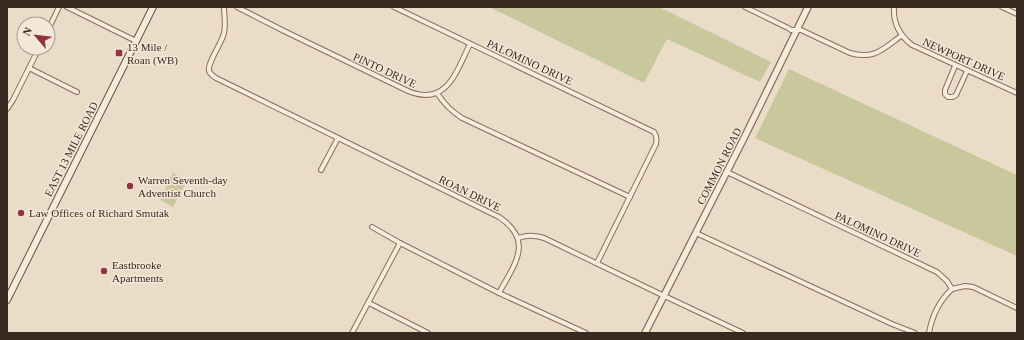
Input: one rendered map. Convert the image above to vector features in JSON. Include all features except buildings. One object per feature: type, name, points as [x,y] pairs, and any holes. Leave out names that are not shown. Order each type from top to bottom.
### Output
[{"type":"main road","name":"EAST 13 MILE ROAD","points":[[7,300],[154,7]]},
{"type":"street","points":[[67,7],[136,42]]},
{"type":"street","name":"ROAN DRIVE","points":[[224,7],[224,33],[210,63],[209,71],[211,75],[499,217],[509,224],[518,238]]},
{"type":"street","name":"PINTO DRIVE","points":[[237,7],[408,91],[427,96],[437,93]]},
{"type":"street","name":"PALOMINO DRIVE","points":[[394,7],[654,132],[657,140],[656,144],[630,197]]},
{"type":"street","points":[[745,7],[791,30],[801,30],[850,53],[858,55],[871,55],[882,51],[901,36],[894,20],[894,7]]},
{"type":"street","name":"COMMON ROAD","points":[[645,333],[727,172],[808,7]]},
{"type":"street","points":[[1002,7],[1017,14]]},
{"type":"street","name":"NEWPORT DRIVE","points":[[901,36],[918,49],[1017,93]]},
{"type":"street","points":[[470,44],[450,83],[437,93],[449,109],[462,118],[630,197],[598,263]]},
{"type":"street","points":[[7,109],[35,56]]},
{"type":"street","points":[[956,66],[945,90],[945,94],[948,97],[953,97],[956,95],[968,71]]},
{"type":"street","points":[[29,68],[77,92]]},
{"type":"street","points":[[321,170],[338,138]]},
{"type":"street","name":"PALOMINO DRIVE","points":[[727,172],[937,272],[947,281],[952,289]]},
{"type":"street","points":[[372,227],[400,243],[499,293],[586,333]]},
{"type":"street","points":[[696,233],[892,324],[915,333]]},
{"type":"street","points":[[499,293],[517,258],[519,247],[518,238],[536,235],[598,263],[743,333]]},
{"type":"street","points":[[352,333],[400,243]]},
{"type":"street","points":[[929,333],[932,319],[940,303],[952,289],[970,286],[1017,308]]},
{"type":"street","points":[[368,303],[428,333]]},
{"type":"green space","points":[[489,7],[659,7],[771,62],[760,82],[667,39],[644,83]]},
{"type":"green space","points":[[789,69],[1017,175],[1017,256],[755,138]]},
{"type":"green space","points":[[173,173],[187,180],[173,207],[160,200]]},
{"type":"place","name":"13 Mile / Roan (WB)","points":[[119,53]]},
{"type":"place","name":"Warren Seventh-day Adventist Church","points":[[130,186]]},
{"type":"place","name":"Law Offices of Richard Smutak","points":[[21,213]]},
{"type":"place","name":"Eastbrooke Apartments","points":[[104,271]]}]
